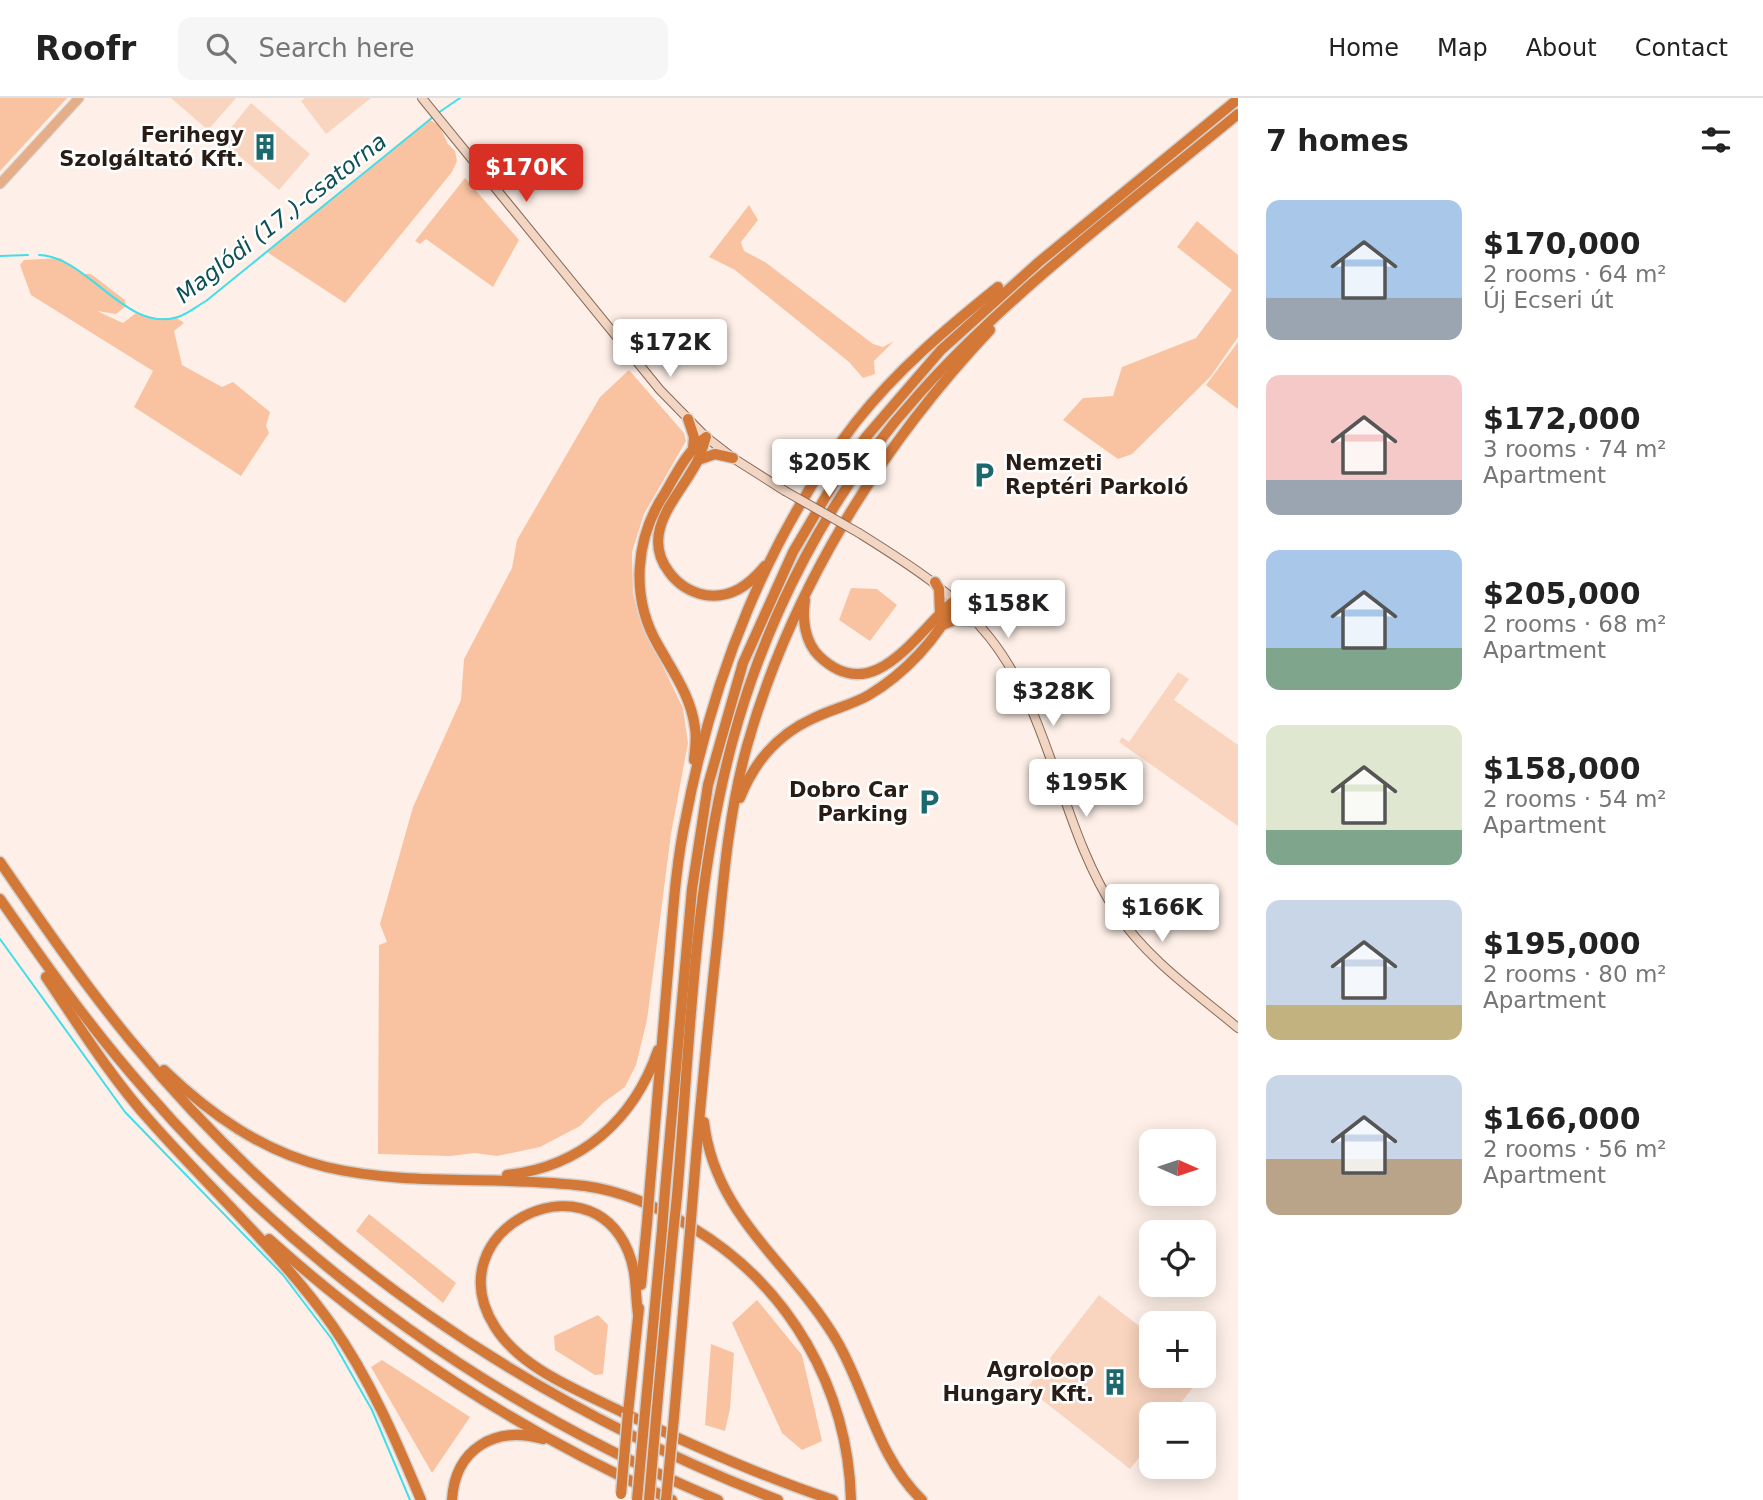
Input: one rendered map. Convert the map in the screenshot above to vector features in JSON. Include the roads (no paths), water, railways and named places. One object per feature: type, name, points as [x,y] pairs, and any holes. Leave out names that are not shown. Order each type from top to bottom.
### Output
[{"type":"highway","points":[[649,1500],[662,1230],[699,837],[718,742],[758,624],[806,528],[866,437],[940,350],[1039,262],[1238,99]]},
{"type":"highway","points":[[638,1500],[673,1234],[697,956],[712,839],[733,743],[767,639],[817,537],[878,444],[946,364],[1042,274],[1238,114]]},
{"type":"highway","points":[[620,1497],[677,877],[693,782],[730,657],[772,556],[792,519],[824,467],[879,395],[927,346],[962,316],[1020,270],[1039,262]]},
{"type":"highway","points":[[666,1500],[704,1073],[732,818],[747,747],[762,697],[784,638],[854,507],[907,430],[989,331],[1030,293],[1042,274]]},
{"type":"highway","points":[[688,419],[696,455],[658,503],[646,528],[639,587],[646,618],[656,643],[687,698],[695,729],[693,782]]},
{"type":"highway","points":[[706,437],[660,524],[658,547],[665,567],[672,577],[688,590],[726,594],[746,585],[772,556]]},
{"type":"highway","points":[[696,455],[715,454],[733,458]]},
{"type":"highway","points":[[934,582],[939,589],[940,613]]},
{"type":"highway","points":[[809,587],[804,614],[811,646],[832,665],[851,673],[873,671],[891,663],[955,601]]},
{"type":"highway","points":[[732,818],[750,776],[776,742],[805,722],[855,702],[885,684],[909,664],[941,627],[955,601]]},
{"type":"highway","points":[[941,627],[956,620],[975,621]]},
{"type":"highway","points":[[0,862],[131,1041],[200,1119],[255,1173],[354,1261],[443,1326],[513,1372],[617,1430],[778,1500]]},
{"type":"highway","points":[[0,899],[93,1027],[147,1093],[230,1180],[324,1264],[408,1329],[500,1389],[617,1455],[718,1500]]},
{"type":"highway","points":[[28,940],[41,968],[127,1093],[150,1122],[223,1197],[310,1296],[353,1356],[396,1441],[421,1500]]},
{"type":"highway","points":[[477,1178],[533,1171],[572,1157],[593,1144],[620,1120],[635,1100],[648,1078],[662,1031]]},
{"type":"highway","points":[[131,1041],[206,1109],[241,1132],[282,1152],[326,1167],[355,1172],[437,1179],[477,1178],[575,1185],[620,1195],[671,1214],[726,1249],[774,1296],[814,1356],[832,1396],[842,1432],[851,1500]]},
{"type":"highway","points":[[704,1073],[705,1132],[718,1180],[745,1223],[796,1282],[827,1326],[850,1368],[897,1471],[922,1500]]},
{"type":"highway","points":[[223,1197],[295,1262],[426,1362],[556,1443],[672,1500]]},
{"type":"highway","points":[[638,1314],[635,1277],[628,1250],[610,1226],[582,1210],[554,1206],[525,1213],[498,1235],[485,1258],[481,1290],[486,1311],[496,1329],[533,1364],[571,1387],[696,1447],[773,1480],[833,1500]]},
{"type":"highway","points":[[452,1500],[460,1466],[487,1440],[513,1434],[556,1443]]},
{"type":"main road","points":[[0,184],[79,98]]},
{"type":"main road","points":[[422,98],[632,358],[706,437],[733,458],[859,533],[934,582],[975,621],[991,640],[1026,700],[1086,858],[1115,910],[1162,965],[1238,1028]]},
{"type":"waterway","name":"Maglódi (17.)-csatorna","points":[[438,113],[460,98]]},
{"type":"waterway","name":"Maglódi (17.)-csatorna","points":[[39,255],[57,259],[74,268],[141,315],[159,319],[178,317],[206,301],[433,117]]},
{"type":"waterway","name":"Maglódi (17.)-csatorna","points":[[0,256],[28,255]]},
{"type":"waterway","points":[[0,939],[125,1112],[283,1275],[331,1338],[372,1410],[410,1500]]},
{"type":"place","name":"Ferihegy Szolgáltató Kft.","points":[[265,147]]},
{"type":"place","name":"Nemzeti Reptéri Parkoló","points":[[984,475]]},
{"type":"place","name":"Dobro Car Parking","points":[[929,802]]},
{"type":"place","name":"Agroloop Hungary Kft.","points":[[1115,1382]]}]
